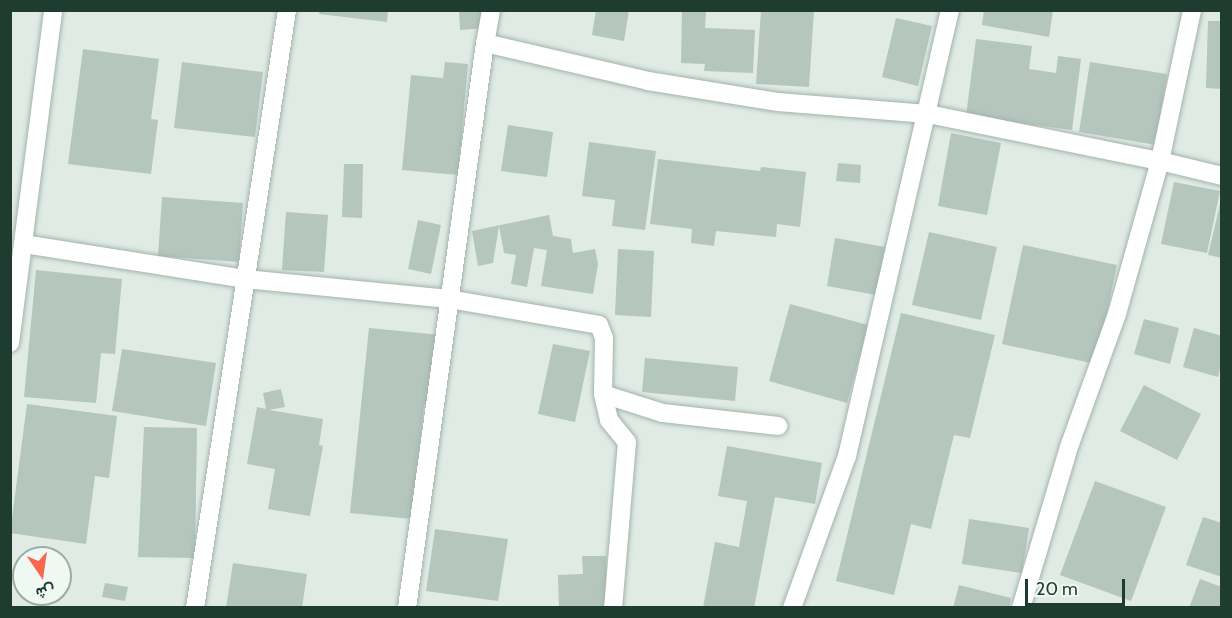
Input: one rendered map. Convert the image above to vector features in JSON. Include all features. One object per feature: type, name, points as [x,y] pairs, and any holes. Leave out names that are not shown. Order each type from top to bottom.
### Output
[{"type":"street","points":[[11,336],[53,10]]},
{"type":"street","points":[[195,608],[287,10]]},
{"type":"street","points":[[407,608],[484,44],[491,10]]},
{"type":"street","points":[[792,608],[847,456],[928,114],[950,10]]},
{"type":"street","points":[[1021,608],[1070,444],[1117,314],[1160,161],[1191,10]]},
{"type":"street","points":[[484,44],[648,81],[778,102],[928,114],[1160,161],[1221,177]]},
{"type":"street","points":[[24,244],[245,279],[449,299],[599,325],[604,338],[603,394],[609,420],[627,442],[613,608]]},
{"type":"street","points":[[603,394],[663,413],[778,426]]},
{"type":"building","points":[[320,10],[388,10],[387,22],[319,14]]},
{"type":"building","points":[[459,10],[485,10],[486,28],[460,30]]},
{"type":"building","points":[[596,10],[629,10],[624,41],[592,35]]},
{"type":"building","points":[[682,10],[706,10],[705,28],[755,30],[753,73],[704,71],[705,64],[681,63]]},
{"type":"building","points":[[761,10],[814,10],[809,87],[756,84]]},
{"type":"building","points":[[984,10],[1053,10],[1049,37],[982,25]]},
{"type":"building","points":[[896,18],[932,26],[918,86],[882,77]]},
{"type":"building","points":[[1208,21],[1222,21],[1222,89],[1206,88]]},
{"type":"building","points":[[976,39],[1032,46],[1029,69],[1056,73],[1058,56],[1081,59],[1072,130],[966,116]]},
{"type":"building","points":[[83,49],[159,59],[151,119],[158,120],[151,174],[68,164]]},
{"type":"building","points":[[182,62],[263,72],[255,137],[174,128]]},
{"type":"building","points":[[445,62],[468,64],[458,175],[402,170],[411,75],[443,78]]},
{"type":"building","points":[[1090,62],[1167,74],[1156,145],[1079,132]]},
{"type":"building","points":[[508,125],[553,132],[547,177],[501,171]]},
{"type":"building","points":[[951,133],[1001,143],[987,215],[938,206]]},
{"type":"building","points":[[589,142],[656,151],[645,230],[612,226],[615,200],[582,196]]},
{"type":"building","points":[[658,159],[760,171],[761,167],[806,172],[800,227],[777,224],[776,237],[716,231],[714,246],[691,243],[692,229],[650,224]]},
{"type":"building","points":[[838,163],[861,165],[860,183],[836,181]]},
{"type":"building","points":[[344,164],[363,164],[362,218],[342,217]]},
{"type":"building","points":[[1174,182],[1220,191],[1207,253],[1161,244]]},
{"type":"building","points":[[162,197],[243,203],[239,262],[158,256]]},
{"type":"building","points":[[1222,200],[1222,258],[1208,255]]},
{"type":"building","points":[[286,212],[328,215],[324,272],[282,270]]},
{"type":"building","points":[[549,215],[553,236],[571,239],[573,253],[595,249],[598,264],[593,294],[541,286],[547,250],[534,248],[527,287],[511,284],[516,255],[504,253],[499,226],[493,263],[478,266],[472,231]]},
{"type":"building","points":[[418,220],[441,225],[431,274],[408,269]]},
{"type":"building","points":[[929,232],[997,247],[981,320],[912,305]]},
{"type":"building","points":[[835,238],[885,247],[876,295],[827,286]]},
{"type":"building","points":[[1023,245],[1117,265],[1096,364],[1002,344]]},
{"type":"building","points":[[618,249],[654,251],[651,317],[615,315]]},
{"type":"building","points":[[36,270],[122,279],[115,354],[101,353],[96,403],[24,397]]},
{"type":"building","points":[[790,304],[868,325],[847,403],[769,381]]},
{"type":"building","points":[[901,313],[995,335],[970,438],[954,435],[931,529],[911,524],[894,595],[836,581]]},
{"type":"building","points":[[1144,319],[1179,328],[1170,364],[1134,354]]},
{"type":"building","points":[[369,328],[441,335],[434,405],[424,404],[412,519],[350,513]]},
{"type":"building","points":[[1194,328],[1222,336],[1222,362],[1218,377],[1183,367]]},
{"type":"building","points":[[553,344],[590,351],[575,422],[538,414]]},
{"type":"building","points":[[122,349],[216,363],[206,426],[112,411]]},
{"type":"building","points":[[645,358],[738,367],[735,401],[642,392]]},
{"type":"building","points":[[1144,385],[1201,414],[1177,460],[1120,431]]},
{"type":"building","points":[[281,389],[285,407],[269,410],[323,419],[319,445],[323,446],[310,516],[268,509],[275,469],[247,464],[257,407],[266,409],[263,393]]},
{"type":"building","points":[[27,404],[117,416],[109,478],[95,476],[86,544],[10,533]]},
{"type":"building","points":[[144,427],[197,428],[195,558],[138,557]]},
{"type":"building","points":[[727,446],[822,463],[815,504],[775,497],[754,608],[703,608],[715,542],[739,547],[747,501],[718,496]]},
{"type":"building","points":[[1095,481],[1166,507],[1131,601],[1060,575]]},
{"type":"building","points":[[1203,517],[1222,523],[1222,577],[1186,565]]},
{"type":"building","points":[[969,519],[1029,528],[1022,573],[962,564]]},
{"type":"building","points":[[435,529],[508,539],[498,601],[426,591]]},
{"type":"building","points":[[582,556],[606,556],[607,608],[559,608],[558,575],[583,574]]},
{"type":"building","points":[[233,563],[307,574],[302,608],[226,608]]},
{"type":"building","points":[[1200,579],[1222,587],[1222,608],[1189,608]]},
{"type":"building","points":[[105,583],[128,587],[125,601],[102,597]]},
{"type":"building","points":[[959,585],[1011,598],[1009,608],[953,608]]}]
